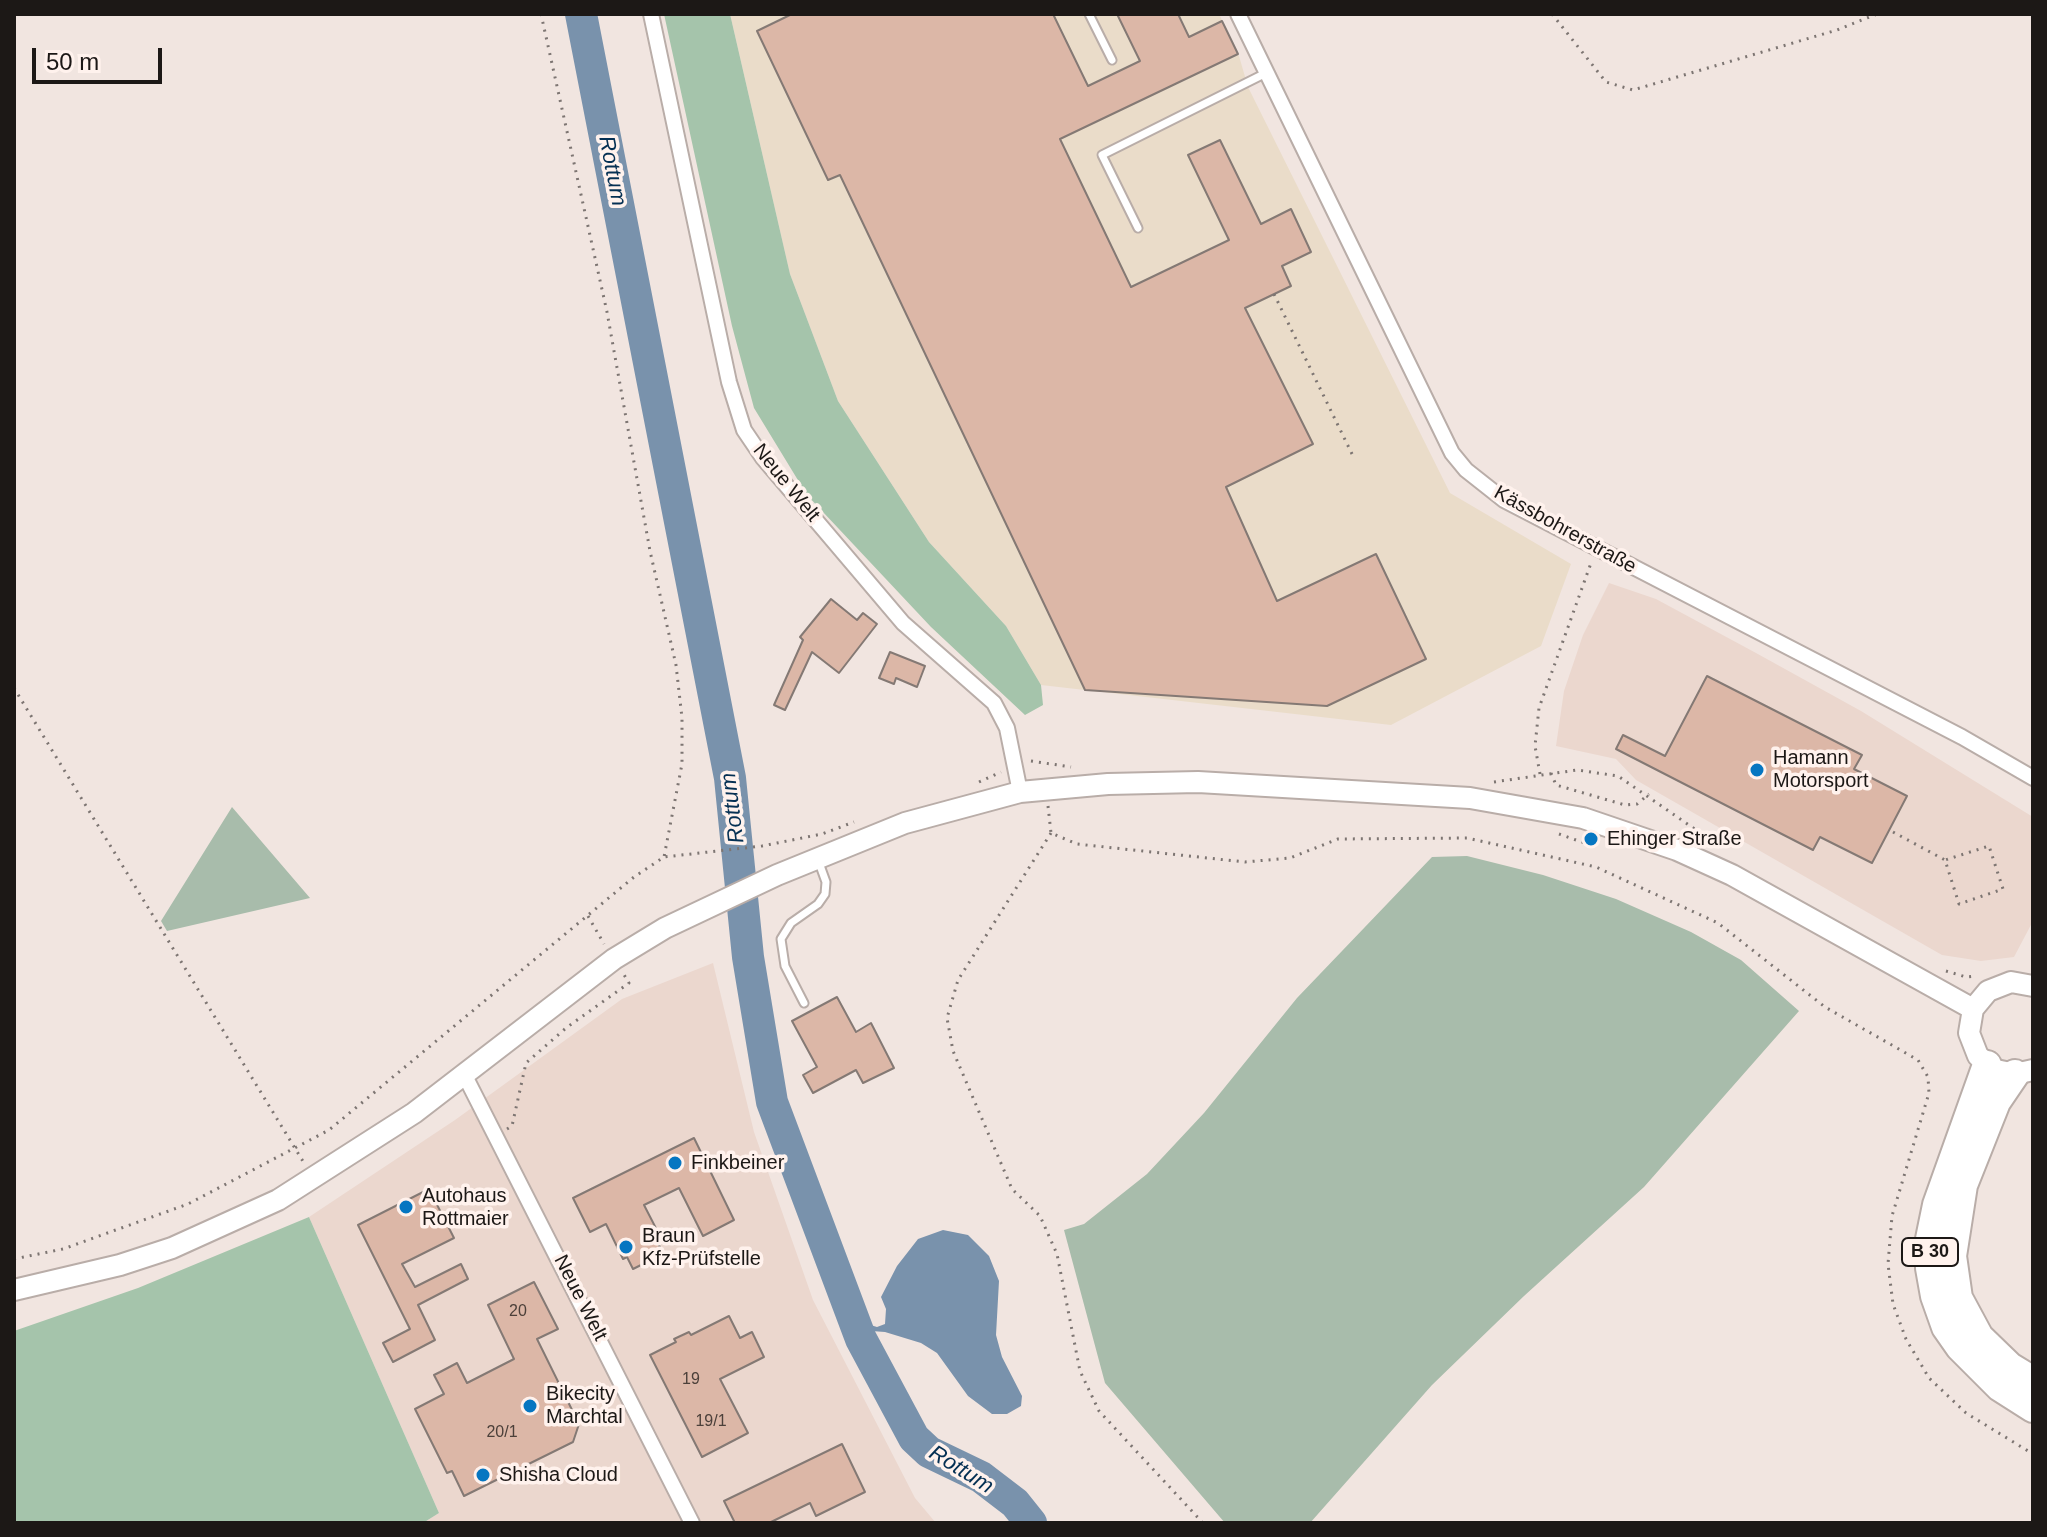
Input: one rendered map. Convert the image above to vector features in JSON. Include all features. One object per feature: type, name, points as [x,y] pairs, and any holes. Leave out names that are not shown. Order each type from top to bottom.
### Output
[{"type":"highway","name":"B 30","points":[[1987,1065],[1937,1205],[1930,1239],[1930,1268],[1942,1317],[1960,1347],[1989,1378],[2033,1408]]},
{"type":"highway","points":[[2024,1072],[1996,1102],[1963,1185],[1952,1256],[1958,1298],[1979,1337],[2010,1367],[2033,1381]]},
{"type":"main road","points":[[14,1290],[120,1265],[226,1225],[341,1163],[614,959],[712,905],[905,823],[1045,788],[1198,782],[1470,798],[1583,818],[1677,850],[1732,875],[1973,1009]]},
{"type":"main road","points":[[2024,1072],[1987,1065],[1978,1056],[1969,1033],[1973,1009],[1988,991],[2011,982],[2033,986]]},
{"type":"street","name":"Neue Welt","points":[[651,14],[729,382],[744,430],[763,458],[903,623],[994,703],[1007,728],[1020,792]]},
{"type":"street","name":"Kässbohrerstraße","points":[[1238,14],[1452,453],[1483,485],[1504,500],[1948,730],[2033,778]]},
{"type":"street","name":"Neue Welt","points":[[464,1074],[692,1523]]},
{"type":"lane","points":[[1089,14],[1112,60]]},
{"type":"lane","points":[[1138,228],[1102,155],[1266,73]]},
{"type":"lane","points":[[804,1003],[785,966],[781,939],[791,923],[818,904],[825,894],[826,882],[817,858]]},
{"type":"path","points":[[541,14],[607,312],[650,551],[676,665],[682,718],[682,764],[664,857]]},
{"type":"path","points":[[1552,14],[1606,82],[1633,90],[1837,30],[1877,14]]},
{"type":"path","points":[[1274,294],[1353,456]]},
{"type":"path","points":[[1540,774],[1535,746],[1539,708],[1597,549]]},
{"type":"path","points":[[14,688],[295,1149]]},
{"type":"path","points":[[979,782],[1031,761],[1075,768]]},
{"type":"path","points":[[1482,781],[1497,782],[1577,770],[1618,776],[1649,794],[1686,825],[1737,857]]},
{"type":"path","points":[[1551,773],[1556,785],[1625,805],[1637,804],[1649,794]]},
{"type":"path","points":[[1045,788],[1051,833],[958,980],[947,1018],[953,1051],[1012,1189],[1040,1216],[1057,1254],[1080,1371],[1099,1411],[1203,1523]]},
{"type":"path","points":[[14,1259],[63,1249],[188,1204],[329,1130],[634,877],[664,857],[762,846],[822,834],[863,818]]},
{"type":"path","points":[[1893,832],[1945,860],[1959,904],[2003,889],[1989,846],[1945,860]]},
{"type":"path","points":[[1051,833],[1077,844],[1245,862],[1290,858],[1338,839],[1467,838],[1596,867],[1718,923],[1825,1007],[1918,1060],[1928,1077],[1929,1093],[1892,1216],[1888,1264],[1893,1304],[1906,1339],[1929,1378],[1966,1413],[2033,1454]]},
{"type":"path","points":[[497,1134],[512,1126],[526,1063],[575,1021],[629,983],[588,916]]},
{"type":"path","points":[[1941,969],[1966,977],[1989,975]]},
{"type":"shaded area","points":[[730,14],[1219,14],[1239,56],[1248,87],[1450,493],[1571,564],[1541,646],[1391,725],[1041,685],[1006,626],[929,542],[838,401],[790,274]]},
{"type":"shaded area","name":"Hamann Motorsport","points":[[1609,583],[1656,599],[1756,653],[1861,711],[2033,817],[2033,921],[2014,957],[1981,961],[1942,955],[1636,780],[1616,759],[1556,746],[1564,691],[1583,635]]},
{"type":"shaded area","points":[[713,963],[754,1132],[813,1300],[915,1498],[936,1523],[423,1523],[439,1513],[309,1217],[455,1120],[622,999]]},
{"type":"green space","points":[[664,14],[730,14],[790,274],[838,401],[929,542],[1006,626],[1041,685],[1043,705],[1025,715],[931,627],[807,495],[754,408],[732,326]]},
{"type":"green space","points":[[232,807],[310,898],[167,931],[161,921]]},
{"type":"green space","points":[[1467,856],[1543,875],[1616,899],[1691,932],[1741,960],[1799,1011],[1644,1187],[1432,1385],[1310,1523],[1225,1523],[1105,1383],[1064,1230],[1084,1224],[1147,1174],[1204,1113],[1297,998],[1432,857]]},
{"type":"green space","points":[[309,1217],[439,1513],[423,1523],[14,1523],[14,1331],[138,1288]]},
{"type":"water","points":[[943,1230],[968,1235],[989,1256],[999,1281],[996,1335],[1002,1357],[1022,1396],[1021,1406],[1007,1414],[992,1414],[968,1396],[937,1353],[921,1343],[885,1332],[858,1330],[854,1320],[877,1327],[885,1324],[886,1309],[881,1297],[897,1266],[918,1239]]},
{"type":"building","points":[[792,14],[1053,14],[1088,86],[1140,61],[1117,14],[1178,14],[1189,37],[1222,21],[1238,54],[1060,139],[1131,287],[1229,240],[1188,155],[1220,140],[1261,224],[1291,209],[1311,252],[1282,266],[1291,286],[1245,308],[1313,444],[1226,487],[1277,601],[1376,554],[1426,659],[1327,706],[1085,690],[840,175],[828,180],[757,31]]},
{"type":"building","points":[[831,599],[857,620],[863,613],[877,624],[839,673],[812,652],[785,710],[774,705],[803,640],[800,637]]},
{"type":"building","points":[[890,652],[925,666],[917,687],[896,678],[894,684],[879,678]]},
{"type":"building","name":"Hamann Motorsport","points":[[1707,676],[1862,755],[1854,769],[1907,796],[1872,863],[1820,837],[1813,850],[1616,749],[1623,735],[1665,756]]},
{"type":"building","points":[[837,997],[856,1032],[871,1023],[894,1068],[863,1083],[856,1070],[813,1093],[803,1075],[817,1067],[792,1021]]},
{"type":"building","name":"Finkbeiner","points":[[694,1138],[734,1220],[703,1236],[679,1188],[644,1205],[662,1240],[658,1243],[663,1254],[633,1269],[627,1257],[623,1259],[606,1224],[590,1232],[573,1198]]},
{"type":"building","points":[[429,1189],[454,1238],[402,1264],[415,1287],[461,1264],[468,1279],[418,1305],[435,1340],[393,1362],[383,1343],[410,1329],[358,1225]]},
{"type":"building","points":[[534,1282],[558,1329],[537,1339],[579,1424],[573,1442],[464,1496],[452,1471],[447,1473],[415,1409],[444,1394],[434,1375],[457,1363],[467,1383],[514,1359],[488,1305]]},
{"type":"building","points":[[729,1316],[740,1338],[752,1332],[764,1357],[720,1379],[748,1433],[702,1457],[650,1355],[676,1342],[674,1339],[689,1332],[691,1335]]},
{"type":"building","points":[[842,1444],[865,1492],[816,1516],[810,1503],[769,1523],[735,1523],[724,1501]]},
{"type":"waterway","name":"Rottum","points":[[581,14],[730,778],[748,957],[772,1102],[861,1339],[914,1438],[929,1452],[981,1477],[1015,1503],[1031,1523]]},
{"type":"place","name":"Hamann Motorsport","points":[[1757,770]]},
{"type":"place","name":"Ehinger Straße","points":[[1591,839]]},
{"type":"place","name":"Finkbeiner","points":[[675,1163]]},
{"type":"place","name":"Autohaus Rottmaier","points":[[406,1207]]},
{"type":"place","name":"Braun Kfz-Prüfstelle","points":[[626,1247]]},
{"type":"place","name":"Bikecity Marchtal","points":[[530,1406]]},
{"type":"place","name":"Shisha Cloud","points":[[483,1475]]}]
